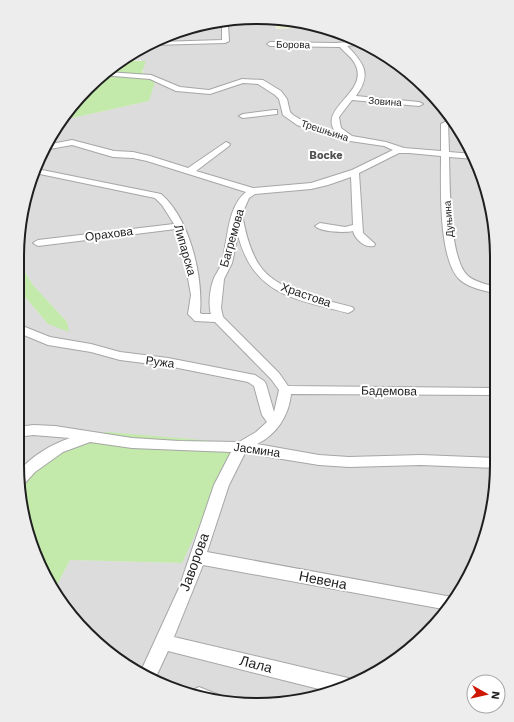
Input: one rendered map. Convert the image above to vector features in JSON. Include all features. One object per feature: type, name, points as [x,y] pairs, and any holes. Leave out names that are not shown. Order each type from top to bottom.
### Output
[{"type":"street","points":[[162,45],[218,43],[226,41],[225,26]]},
{"type":"street","name":"Борова","points":[[270,44],[351,44]]},
{"type":"street","points":[[342,45],[358,62],[362,71],[359,86],[335,118],[336,128],[339,133],[353,140]]},
{"type":"street","name":"Трешњина","points":[[112,74],[152,77],[179,89],[210,92],[242,81],[260,82],[283,99],[285,110],[290,117],[300,123],[328,134],[353,140],[392,146],[402,150]]},
{"type":"street","name":"Зовина","points":[[351,98],[419,104]]},
{"type":"street","points":[[243,116],[285,110]]},
{"type":"street","points":[[261,121],[274,112]]},
{"type":"street","name":"Дуњина","points":[[445,124],[448,236],[455,266],[462,276],[472,282],[490,288]]},
{"type":"street","points":[[52,146],[72,142],[113,154],[133,155],[157,160],[253,191],[311,186],[325,183],[355,172],[389,154],[402,150],[467,156]]},
{"type":"street","points":[[190,171],[226,144]]},
{"type":"street","name":"Липарска","points":[[40,172],[158,196],[166,203],[180,226],[194,280],[196,295],[194,314],[199,318],[218,318]]},
{"type":"street","points":[[355,172],[358,233],[361,238],[370,244]]},
{"type":"street","name":"Багремова","points":[[218,318],[215,308],[219,279],[227,263],[237,214],[245,197],[253,191]]},
{"type":"street","name":"Храстова","points":[[237,214],[249,254],[259,272],[271,282],[301,296],[348,309]]},
{"type":"street","name":"Орахова","points":[[38,243],[180,226]]},
{"type":"street","points":[[320,226],[345,230],[358,227]]},
{"type":"street","points":[[218,318],[275,376],[285,390],[284,404],[275,422],[260,437],[242,446]]},
{"type":"street","name":"Ружа","points":[[24,330],[48,341],[91,348],[120,356],[168,362],[251,378],[262,386],[268,414],[275,422]]},
{"type":"street","name":"Бадемова","points":[[285,390],[490,392]]},
{"type":"street","name":"Јасмина","points":[[24,431],[56,431],[132,443],[179,446],[242,446],[319,460],[349,462],[421,460],[490,464]]},
{"type":"street","points":[[24,475],[30,468],[58,448],[91,436]]},
{"type":"street","name":"Јаворова","points":[[149,672],[198,556],[214,504],[228,470],[242,446]]},
{"type":"street","name":"Невена","points":[[198,556],[445,602]]},
{"type":"street","name":"Лала","points":[[163,642],[336,684]]},
{"type":"shaded area","points":[[242,24],[275,24],[276,29],[299,28],[332,36],[374,55],[399,72],[422,92],[442,115],[459,140],[478,182],[486,212],[490,242],[490,480],[486,510],[478,540],[459,582],[442,607],[422,630],[399,650],[374,667],[332,686],[302,694],[272,698],[242,698],[212,694],[182,686],[140,667],[115,650],[92,630],[72,607],[57,585],[70,560],[181,563],[64,443],[24,483],[24,296],[48,324],[67,322],[33,285],[24,271],[24,242],[28,212],[36,182],[55,140],[70,119],[149,101],[141,60],[132,61],[154,48],[182,36],[212,28]]},
{"type":"green space","points":[[275,24],[299,28],[276,29]]},
{"type":"green space","points":[[131,61],[146,61],[142,72],[155,82],[149,101],[70,119],[92,92],[115,72]]},
{"type":"green space","points":[[24,271],[33,285],[67,322],[69,332],[48,324],[24,296]]},
{"type":"green space","points":[[107,432],[237,443],[182,563],[70,560],[57,585],[36,540],[28,510],[24,483],[64,443]]},
{"type":"district","name":"Bocke","points":[[326,155]]}]
